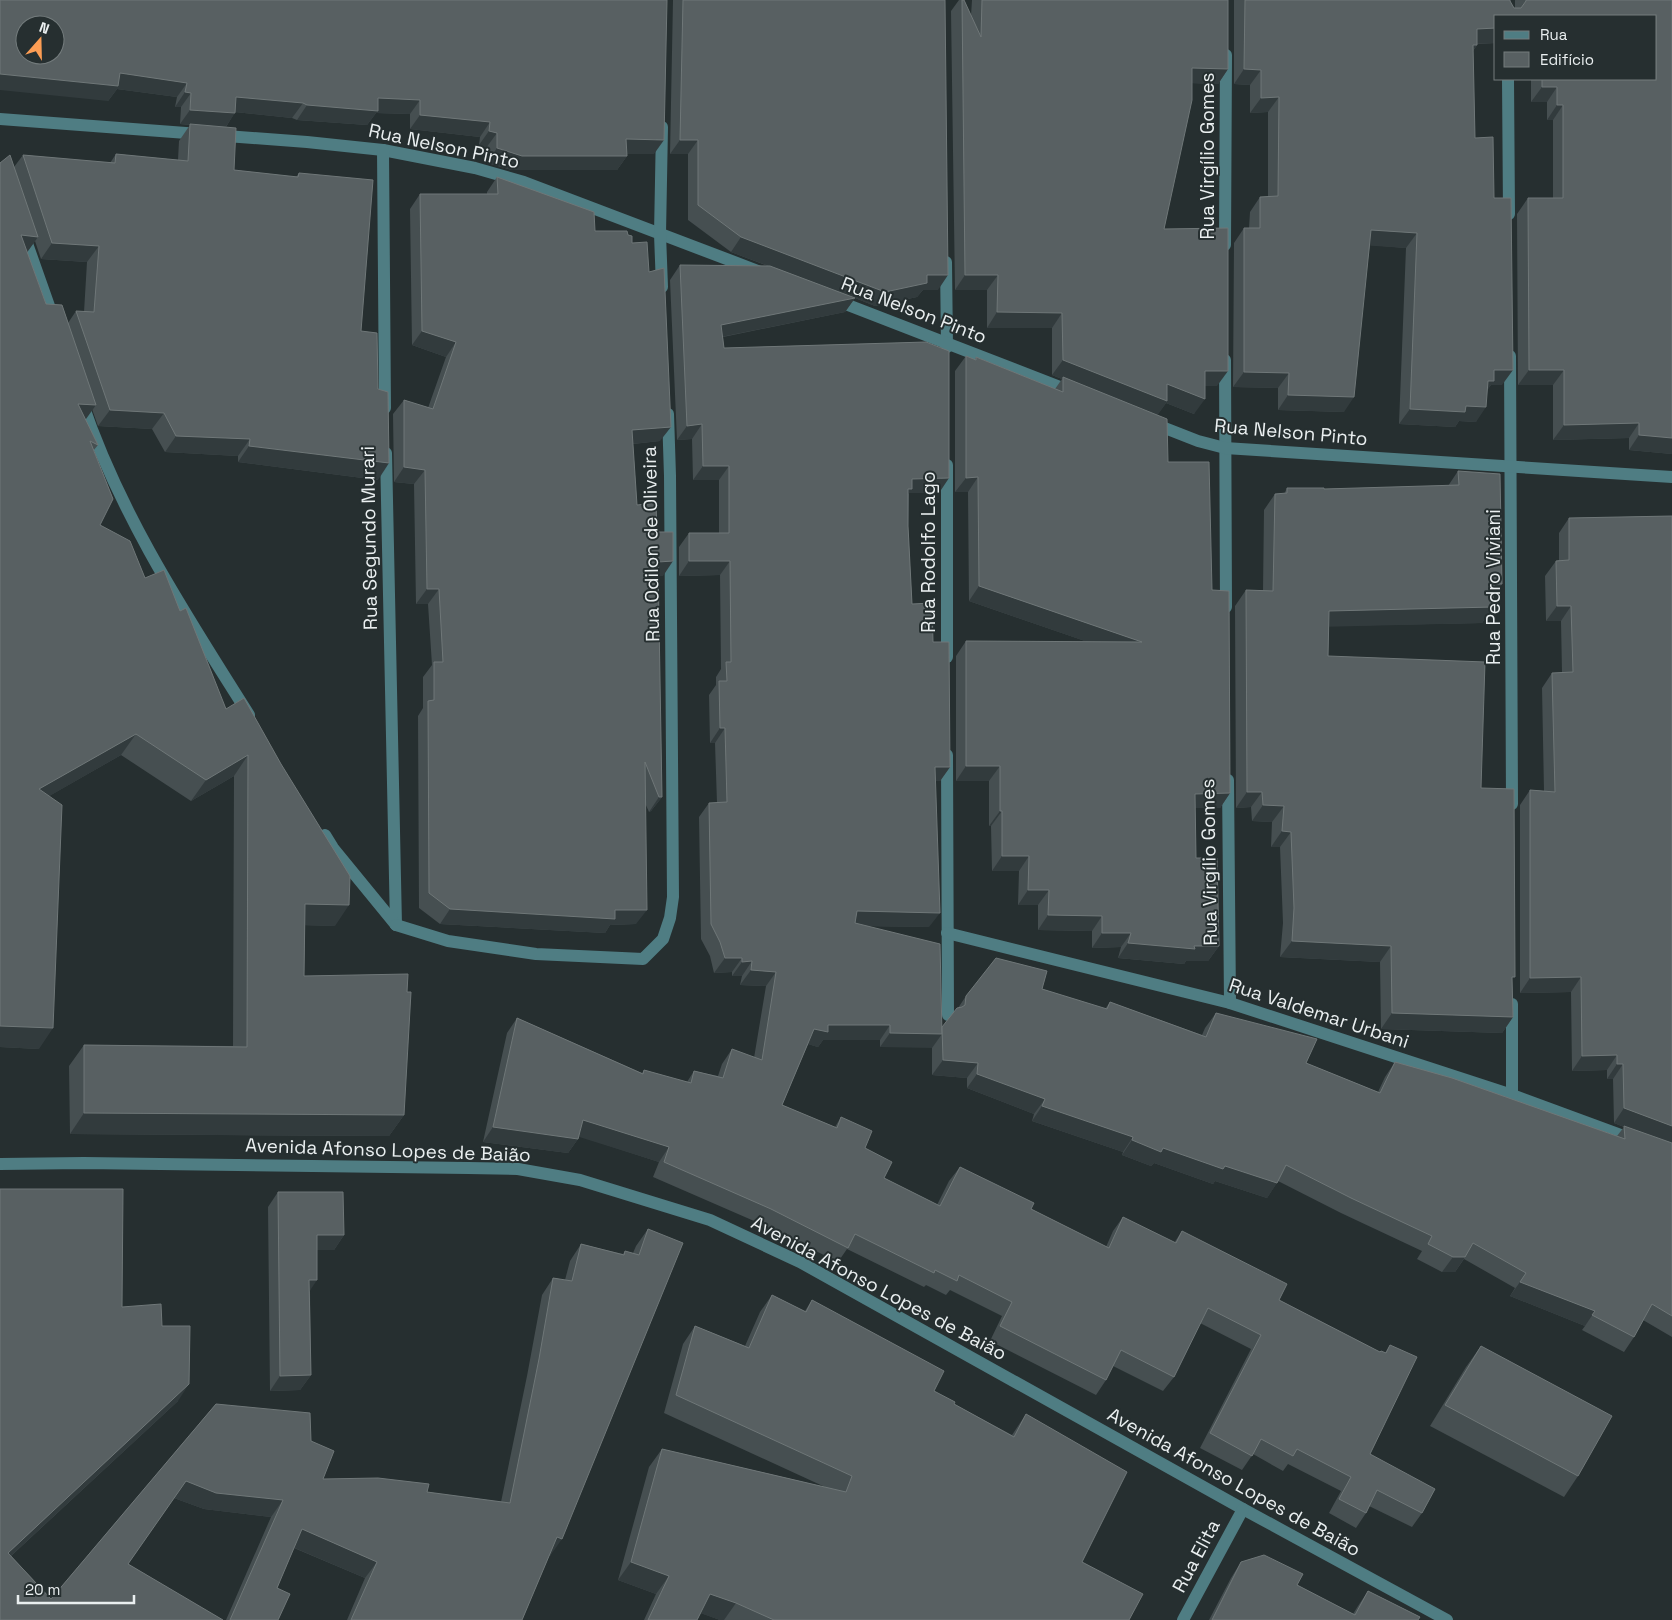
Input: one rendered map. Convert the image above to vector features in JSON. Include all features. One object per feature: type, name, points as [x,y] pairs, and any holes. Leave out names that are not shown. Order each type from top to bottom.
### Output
[{"type":"street","name":"Rua Virgílio Gomes","points":[[1225,259],[1226,40]]},
{"type":"street","points":[[1508,80],[1509,228]]},
{"type":"street","points":[[662,117],[660,234],[663,302]]},
{"type":"street","name":"Rua Nelson Pinto","points":[[0,119],[307,142],[383,150],[475,168],[524,182],[771,276]]},
{"type":"street","points":[[383,150],[385,416]]},
{"type":"street","points":[[19,220],[58,332]]},
{"type":"street","points":[[946,254],[947,362]]},
{"type":"street","name":"Rua Nelson Pinto","points":[[826,297],[1081,395]]},
{"type":"street","name":"Rua Pedro Viviani","points":[[1510,347],[1512,816]]},
{"type":"street","points":[[1225,348],[1226,616]]},
{"type":"street","points":[[77,389],[93,436],[122,497],[177,600],[255,724]]},
{"type":"street","name":"Rua Odilon de Oliveira","points":[[396,925],[448,941],[536,954],[643,959],[663,939],[670,918],[673,897],[670,476],[667,399]]},
{"type":"street","name":"Rua Nelson Pinto","points":[[1144,420],[1198,442],[1224,448],[1672,477]]},
{"type":"street","name":"Rua Segundo Murari","points":[[386,445],[396,925]]},
{"type":"street","name":"Rua Rodolfo Lago","points":[[947,450],[947,667]]},
{"type":"street","points":[[947,746],[948,1015]]},
{"type":"street","name":"Rua Virgílio Gomes","points":[[1227,765],[1230,1003]]},
{"type":"street","points":[[317,823],[332,848],[396,925]]},
{"type":"street","name":"Rua Valdemar Urbani","points":[[947,933],[1230,1003],[1512,1096],[1642,1143]]},
{"type":"street","points":[[1512,996],[1512,1096]]},
{"type":"street","name":"Avenida Afonso Lopes de Baião","points":[[0,1164],[84,1163],[518,1170],[580,1180],[710,1220],[800,1262],[1243,1509],[1447,1620]]},
{"type":"street","name":"Rua Elita","points":[[1183,1620],[1243,1509]]},
{"type":"building","points":[[0,0],[667,0],[664,140],[626,139],[627,156],[522,156],[497,148],[497,133],[489,131],[490,122],[420,115],[420,100],[378,98],[378,111],[236,97],[235,113],[190,110],[191,93],[185,92],[187,83],[120,73],[118,86],[0,74]]},
{"type":"building","points":[[683,0],[945,0],[948,275],[927,275],[927,283],[885,292],[741,237],[698,205],[698,140],[680,140]]},
{"type":"building","points":[[962,0],[964,0],[981,37],[982,0],[1228,0],[1228,69],[1192,68],[1192,100],[1164,229],[1228,228],[1228,371],[1205,371],[1205,399],[1167,384],[1167,401],[1063,360],[1062,313],[997,312],[998,275],[965,275]]},
{"type":"building","points":[[1245,0],[1510,0],[1514,8],[1521,8],[1526,0],[1672,0],[1672,438],[1639,435],[1639,423],[1564,425],[1564,370],[1529,370],[1528,198],[1563,198],[1563,105],[1557,105],[1557,87],[1542,87],[1542,80],[1657,80],[1657,15],[1494,15],[1494,28],[1477,29],[1477,45],[1473,45],[1475,138],[1493,137],[1494,198],[1511,198],[1513,370],[1494,370],[1494,381],[1488,381],[1486,407],[1466,406],[1465,412],[1410,409],[1417,233],[1371,230],[1354,397],[1288,395],[1289,373],[1244,372],[1244,228],[1260,228],[1260,197],[1278,196],[1279,97],[1261,98],[1261,70],[1244,69]]},
{"type":"building","points":[[190,124],[236,128],[234,170],[298,177],[299,173],[373,180],[361,331],[377,333],[378,389],[388,392],[389,463],[249,446],[250,439],[176,436],[164,413],[110,410],[76,311],[94,312],[99,246],[52,243],[23,155],[115,163],[116,154],[188,161]]},
{"type":"building","points":[[10,155],[38,237],[21,235],[46,304],[62,305],[96,405],[78,404],[98,445],[90,441],[113,499],[100,525],[130,541],[145,578],[164,570],[180,611],[186,608],[226,709],[244,698],[281,764],[350,876],[349,905],[305,904],[304,976],[408,974],[407,992],[411,992],[404,1115],[84,1113],[84,1045],[247,1047],[248,755],[206,780],[136,734],[39,789],[62,805],[53,1028],[0,1026],[0,163]]},
{"type":"building","points":[[497,177],[594,212],[595,231],[627,231],[628,235],[632,236],[632,243],[647,242],[649,272],[664,268],[671,427],[632,430],[637,505],[656,503],[657,532],[673,532],[673,561],[658,562],[662,797],[659,797],[645,762],[647,910],[615,910],[615,919],[450,909],[429,893],[428,701],[434,700],[434,662],[443,662],[439,589],[427,589],[425,470],[404,467],[404,400],[433,409],[456,342],[422,331],[420,194],[498,194]]},
{"type":"building","points":[[680,265],[770,266],[855,298],[721,325],[724,348],[926,342],[949,351],[949,478],[912,479],[912,489],[908,489],[912,604],[932,603],[933,642],[949,642],[950,767],[935,767],[940,913],[857,911],[855,923],[940,944],[942,1034],[890,1033],[890,1025],[828,1025],[828,1032],[814,1029],[782,1105],[837,1128],[841,1117],[872,1131],[865,1148],[892,1162],[884,1178],[940,1206],[960,1167],[1034,1203],[1031,1209],[1109,1248],[1123,1217],[1176,1243],[1182,1231],[1287,1284],[1279,1300],[1380,1352],[1386,1353],[1390,1345],[1417,1357],[1370,1454],[1435,1489],[1422,1513],[1377,1490],[1366,1513],[1339,1499],[1351,1477],[1297,1449],[1293,1456],[1261,1439],[1252,1456],[1210,1433],[1261,1335],[1208,1308],[1174,1377],[1121,1350],[1106,1380],[1000,1326],[1012,1302],[959,1275],[957,1281],[935,1270],[934,1273],[855,1234],[848,1248],[771,1209],[664,1162],[669,1147],[583,1120],[578,1139],[493,1127],[517,1018],[643,1074],[644,1070],[691,1083],[694,1071],[723,1078],[732,1049],[762,1060],[776,972],[751,970],[752,961],[742,962],[742,958],[725,958],[711,924],[709,803],[727,802],[725,728],[720,728],[719,681],[727,681],[726,662],[731,662],[730,561],[689,561],[689,533],[729,533],[729,466],[703,466],[702,424],[687,426]]},
{"type":"building","points":[[966,356],[976,360],[976,357],[1063,392],[1063,377],[1167,419],[1168,462],[1209,462],[1212,590],[1229,591],[1230,793],[1195,794],[1196,858],[1217,858],[1219,946],[1194,946],[1195,949],[1128,943],[1131,933],[1102,933],[1102,916],[1048,915],[1049,890],[1028,890],[1029,856],[1002,856],[1000,766],[966,766],[966,641],[1142,642],[979,586],[978,477],[966,478]]},
{"type":"building","points":[[1458,471],[1500,474],[1502,584],[1494,584],[1493,607],[1329,611],[1328,656],[1485,662],[1481,788],[1514,789],[1515,977],[1512,977],[1513,1017],[1392,1013],[1391,946],[1292,941],[1294,908],[1291,832],[1282,831],[1284,806],[1263,805],[1262,792],[1247,792],[1246,590],[1273,591],[1275,494],[1287,493],[1287,488],[1324,489],[1459,485]]},
{"type":"building","points":[[1672,516],[1672,1126],[1624,1108],[1623,1064],[1617,1064],[1617,1055],[1582,1056],[1581,977],[1530,978],[1530,790],[1555,792],[1552,673],[1573,672],[1571,606],[1557,606],[1556,561],[1569,560],[1569,518]]},
{"type":"building","points":[[996,958],[1047,971],[1042,989],[1107,1009],[1110,1002],[1206,1037],[1216,1013],[1317,1039],[1306,1063],[1380,1093],[1395,1062],[1452,1078],[1625,1139],[1624,1126],[1672,1143],[1672,1316],[1652,1304],[1634,1337],[1592,1315],[1595,1311],[1520,1282],[1526,1273],[1473,1243],[1465,1257],[1453,1257],[1428,1244],[1432,1236],[1286,1165],[1277,1183],[1225,1166],[1223,1169],[1163,1148],[1161,1152],[1132,1140],[1133,1137],[1042,1106],[1045,1099],[977,1074],[978,1063],[943,1060],[942,1027],[957,1008],[965,1005],[966,996]]},
{"type":"building","points":[[0,1189],[123,1189],[122,1307],[161,1304],[162,1326],[190,1326],[189,1384],[8,1553],[51,1599],[216,1404],[310,1413],[311,1441],[334,1451],[323,1479],[378,1478],[429,1484],[427,1492],[510,1503],[553,1278],[572,1281],[581,1244],[624,1255],[625,1251],[639,1255],[648,1229],[683,1243],[562,1539],[557,1537],[522,1620],[351,1620],[377,1562],[302,1529],[277,1588],[290,1594],[278,1620],[230,1620],[283,1500],[216,1493],[186,1481],[128,1564],[223,1620],[0,1620]]},
{"type":"building","points":[[278,1192],[343,1192],[344,1235],[317,1235],[317,1280],[309,1280],[311,1375],[280,1376]]},
{"type":"building","points":[[772,1295],[806,1312],[812,1300],[944,1371],[934,1391],[1014,1437],[1026,1414],[1127,1472],[1082,1562],[1143,1594],[1129,1620],[774,1620],[710,1594],[697,1620],[648,1620],[669,1576],[631,1562],[662,1449],[846,1492],[852,1476],[676,1395],[695,1326],[749,1348]]},
{"type":"building","points":[[1481,1346],[1612,1416],[1578,1476],[1445,1405]]},
{"type":"building","points":[[1264,1555],[1303,1574],[1297,1585],[1355,1615],[1368,1591],[1420,1617],[1418,1620],[1212,1620],[1241,1562]]}]
